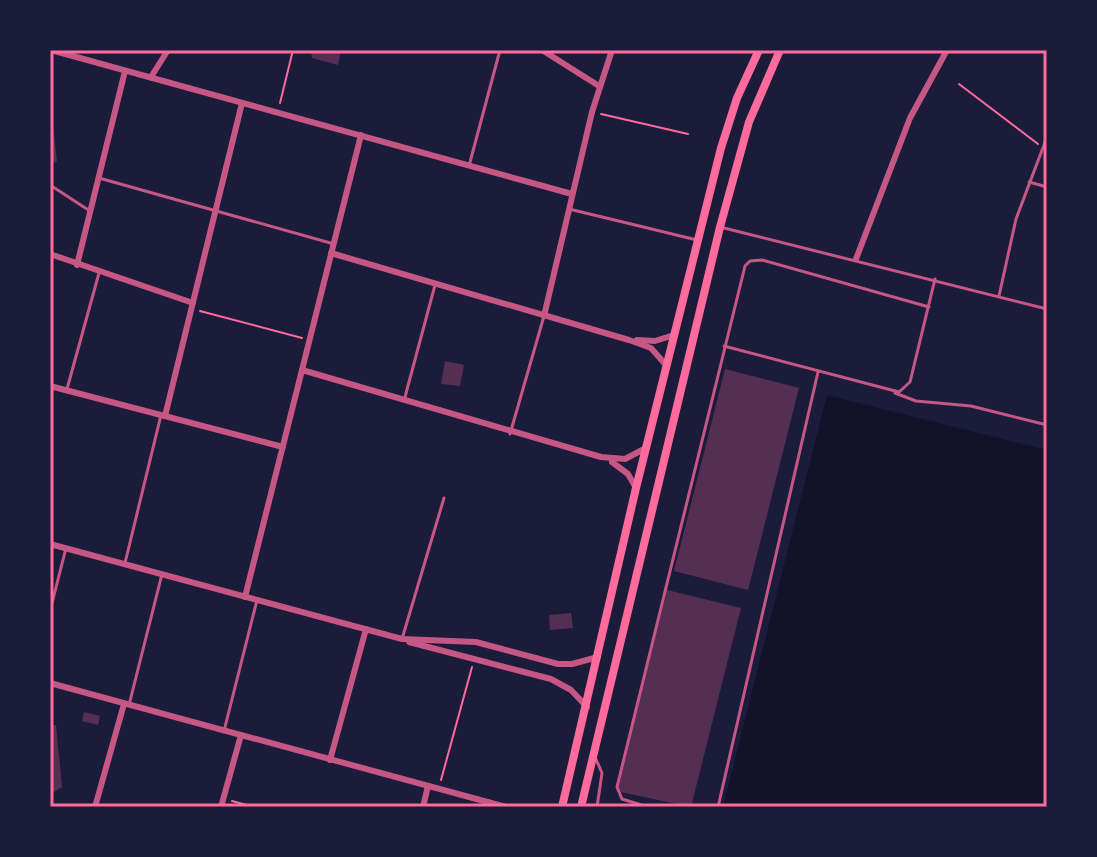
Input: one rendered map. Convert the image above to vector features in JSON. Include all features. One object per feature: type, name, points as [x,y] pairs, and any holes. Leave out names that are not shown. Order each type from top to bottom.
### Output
[{"type":"main road","points":[[563,804],[697,240],[729,123],[758,50]]},
{"type":"main road","points":[[581,807],[720,227],[749,122],[780,50]]},
{"type":"main road","points":[[666,365],[685,370]]},
{"type":"street","points":[[51,50],[572,194]]},
{"type":"street","points":[[151,77],[168,50]]},
{"type":"street","points":[[542,50],[599,86]]},
{"type":"street","points":[[544,316],[592,112],[612,50]]},
{"type":"street","points":[[856,259],[910,118],[947,50]]},
{"type":"street","points":[[77,265],[125,71]]},
{"type":"street","points":[[163,415],[242,103]]},
{"type":"street","points":[[245,597],[361,135]]},
{"type":"street","points":[[331,253],[629,340],[651,348],[666,365]]},
{"type":"street","points":[[50,254],[192,306]]},
{"type":"street","points":[[629,340],[655,341],[674,335]]},
{"type":"street","points":[[302,370],[510,434],[601,457],[625,459],[646,448]]},
{"type":"street","points":[[50,386],[283,447]]},
{"type":"street","points":[[601,457],[623,469],[636,488]]},
{"type":"street","points":[[50,544],[551,679],[571,690],[587,707]]},
{"type":"street","points":[[330,760],[366,629]]},
{"type":"street","points":[[402,639],[487,643],[558,664],[585,662],[598,657]]},
{"type":"street","points":[[50,683],[506,807]]},
{"type":"street","points":[[95,807],[126,704]]},
{"type":"street","points":[[221,807],[241,735]]},
{"type":"street","points":[[423,807],[428,786]]},
{"type":"street","points":[[555,807],[563,804]]},
{"type":"lane","points":[[469,166],[500,50]]},
{"type":"lane","points":[[999,296],[1029,182],[1047,137]]},
{"type":"lane","points":[[99,178],[334,244]]},
{"type":"lane","points":[[1029,182],[1047,187]]},
{"type":"lane","points":[[50,185],[90,211]]},
{"type":"lane","points":[[569,209],[697,240]]},
{"type":"lane","points":[[720,227],[1047,309]]},
{"type":"lane","points":[[648,807],[622,799],[617,787],[745,266],[756,260],[929,307]]},
{"type":"lane","points":[[66,390],[99,273]]},
{"type":"lane","points":[[894,393],[903,390],[910,382],[935,279]]},
{"type":"lane","points":[[403,402],[435,285]]},
{"type":"lane","points":[[510,434],[544,316]]},
{"type":"lane","points":[[724,346],[916,401],[971,406],[1047,425]]},
{"type":"lane","points":[[718,807],[818,372]]},
{"type":"lane","points":[[125,564],[163,415]]},
{"type":"lane","points":[[402,639],[444,498]]},
{"type":"lane","points":[[50,611],[66,548]]},
{"type":"lane","points":[[126,704],[162,574]]},
{"type":"lane","points":[[224,731],[257,600]]},
{"type":"lane","points":[[594,755],[602,773],[597,807]]},
{"type":"path","points":[[277,112],[293,50]]},
{"type":"path","points":[[959,84],[1042,147]]},
{"type":"path","points":[[592,112],[688,134]]},
{"type":"path","points":[[192,306],[310,340]]},
{"type":"path","points":[[439,789],[474,658]]},
{"type":"path","points":[[223,799],[254,807]]},
{"type":"shaded area","points":[[827,395],[1047,450],[1047,807],[723,807]]},
{"type":"building","points":[[311,50],[341,50],[338,65],[312,58]]},
{"type":"building","points":[[50,125],[53,125],[57,161],[50,165]]},
{"type":"building","points":[[445,361],[464,365],[460,386],[441,384]]},
{"type":"building","points":[[725,369],[799,388],[748,590],[674,571]]},
{"type":"building","points":[[667,590],[741,608],[691,807],[616,791]]},
{"type":"building","points":[[571,613],[573,628],[550,630],[549,615]]},
{"type":"building","points":[[84,712],[100,716],[98,725],[82,721]]},
{"type":"building","points":[[50,725],[56,725],[62,787],[54,792],[50,791]]}]
